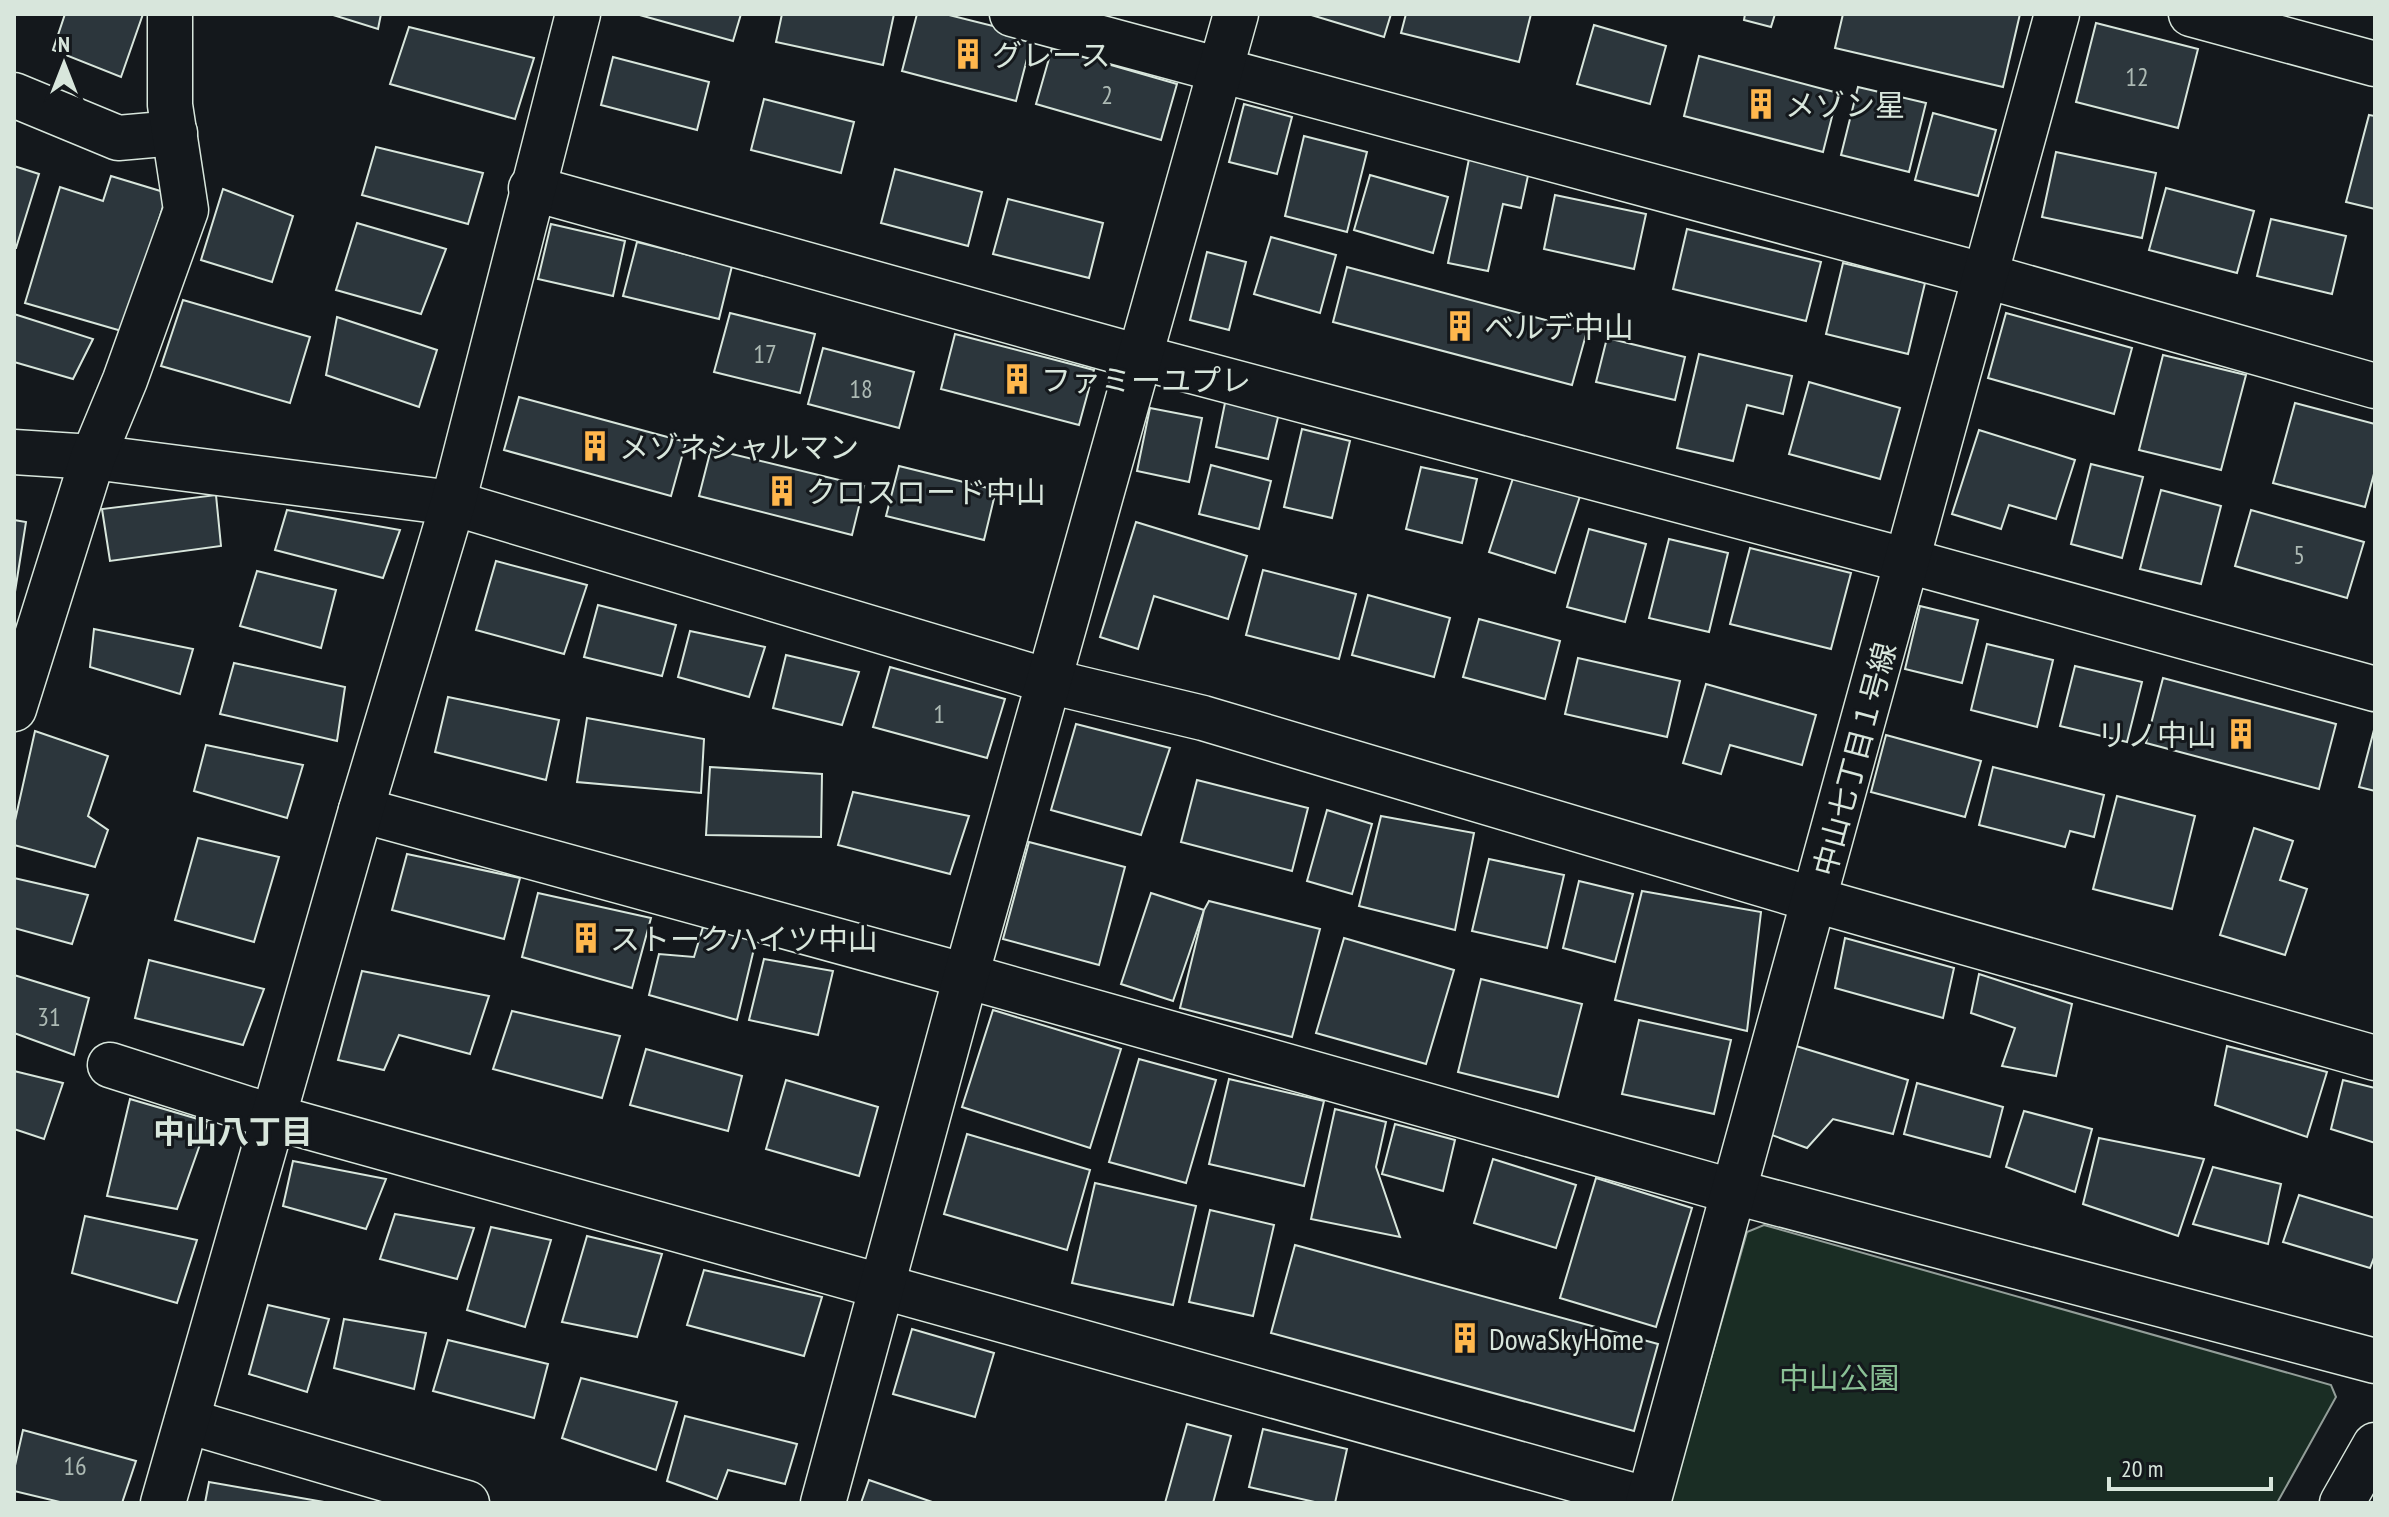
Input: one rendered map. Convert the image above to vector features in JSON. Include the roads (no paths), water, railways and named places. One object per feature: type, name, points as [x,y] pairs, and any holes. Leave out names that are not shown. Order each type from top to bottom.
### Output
[{"type":"street","points":[[14,709],[93,457],[125,380],[186,210],[170,105],[170,14]]},
{"type":"street","points":[[163,1503],[361,810],[453,503],[531,188],[578,14]]},
{"type":"street","points":[[1012,14],[1986,276],[2375,386]]},
{"type":"street","points":[[823,1503],[966,976],[1236,14]]},
{"type":"street","name":"中山七丁目１号線","points":[[1648,1502],[2057,14]]},
{"type":"street","points":[[2191,14],[2375,64]]},
{"type":"street","points":[[14,95],[118,138],[175,133]]},
{"type":"street","points":[[531,188],[1139,357],[1908,561],[2375,689]]},
{"type":"street","points":[[14,452],[93,457],[453,503],[1048,681],[1203,718],[1815,900],[2375,1058]]},
{"type":"street","points":[[361,810],[1735,1192],[2375,1361]]},
{"type":"street","points":[[110,1065],[273,1117],[1648,1502]]},
{"type":"street","points":[[187,1421],[467,1503]]},
{"type":"street","points":[[2342,1503],[2375,1445]]},
{"type":"place","name":"グレース","points":[[968,54]]},
{"type":"place","name":"メゾン星","points":[[1761,104]]},
{"type":"place","name":"ベルデ中山","points":[[1460,326]]},
{"type":"place","name":"ファミーユプレ","points":[[1017,379]]},
{"type":"place","name":"メゾネシャルマン","points":[[595,446]]},
{"type":"place","name":"クロスロード中山","points":[[782,491]]},
{"type":"place","name":"リノ中山","points":[[2241,734]]},
{"type":"place","name":"ストークハイツ中山","points":[[586,938]]},
{"type":"place","name":"DowaSkyHome","points":[[1465,1338]]},
{"type":"district","name":"中山八丁目","points":[[233,1131]]},
{"type":"park label","name":"中山公園","points":[[1839,1377]]}]
